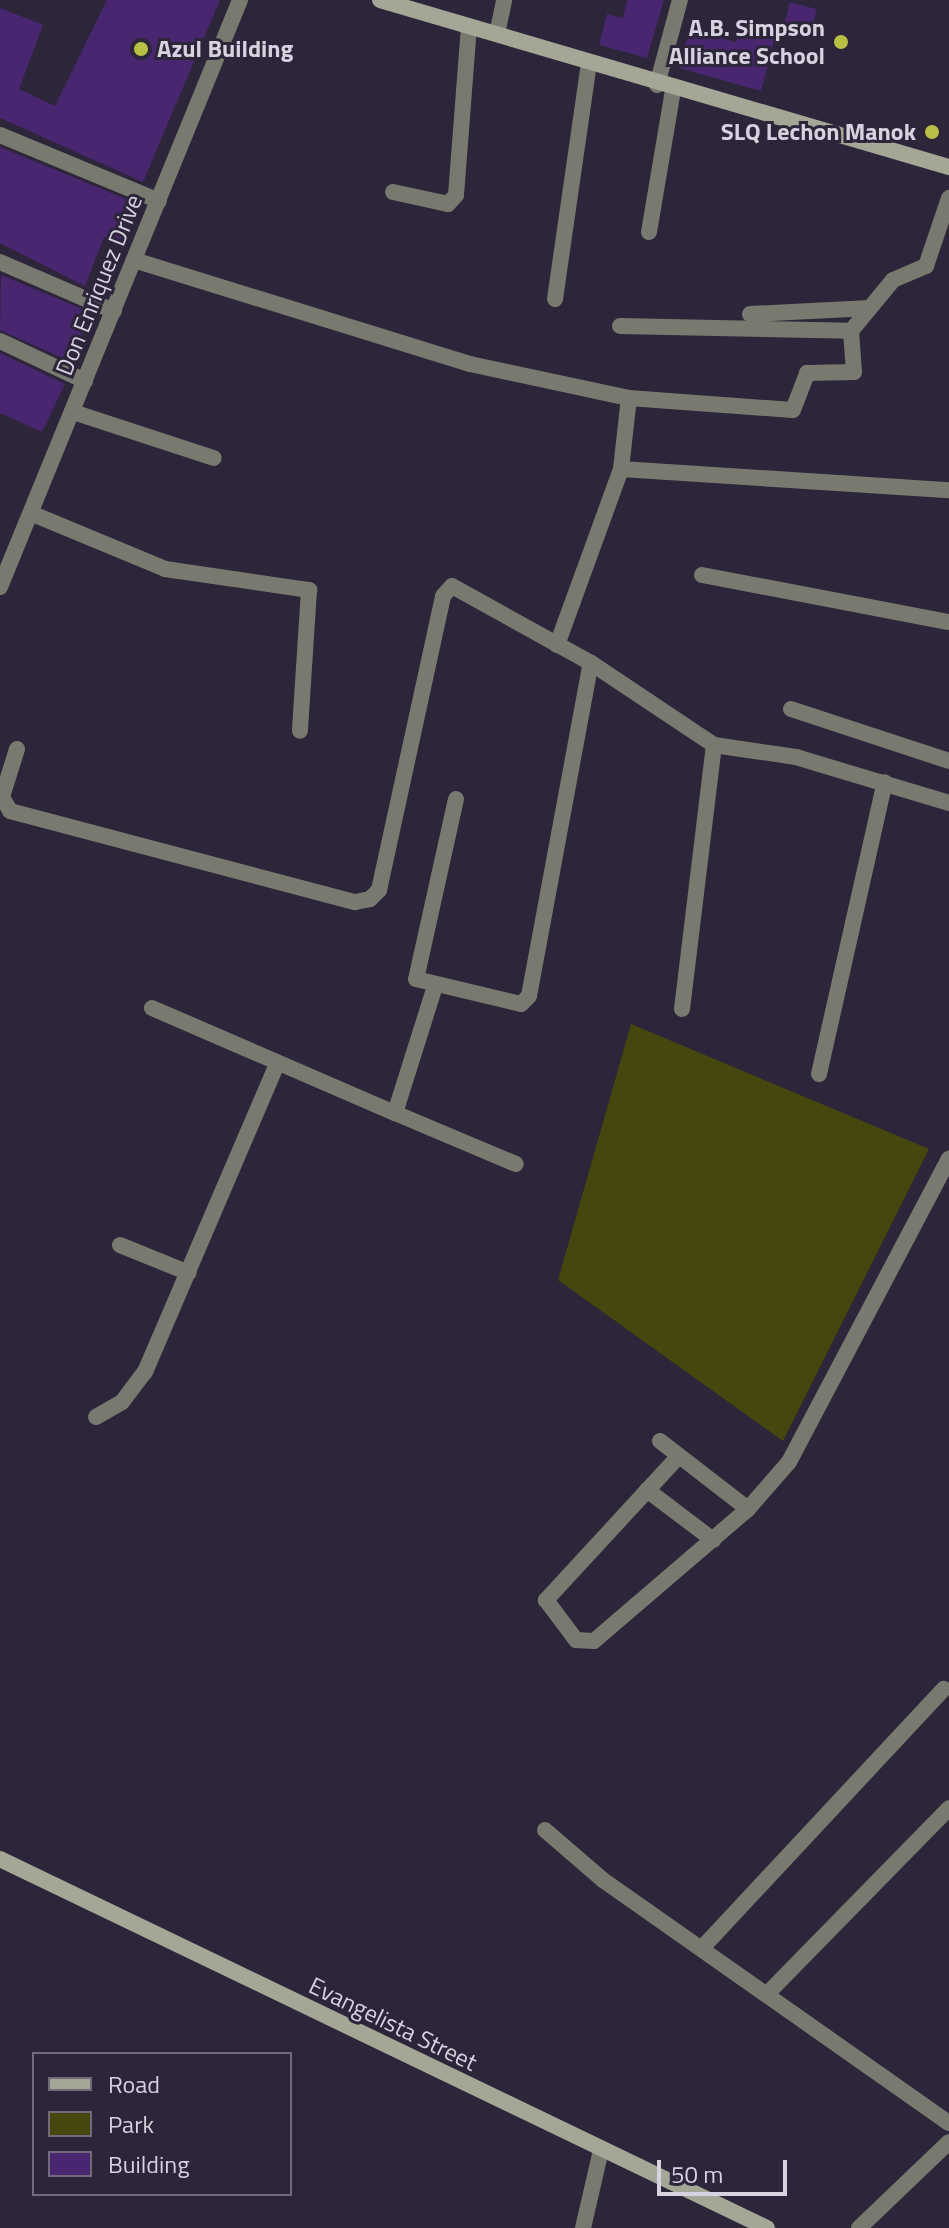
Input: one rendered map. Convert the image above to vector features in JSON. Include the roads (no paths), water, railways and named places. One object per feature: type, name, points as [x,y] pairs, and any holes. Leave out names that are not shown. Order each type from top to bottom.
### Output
[{"type":"main road","points":[[380,0],[665,87],[949,167]]},
{"type":"main road","name":"Evangelista Street","points":[[0,1859],[767,2228]]},
{"type":"street","name":"Don Enriquez Drive","points":[[0,587],[33,514],[240,0]]},
{"type":"street","points":[[497,34],[504,0]]},
{"type":"street","points":[[649,232],[665,87],[680,0]]},
{"type":"street","points":[[393,192],[448,204],[456,195],[469,26]]},
{"type":"street","points":[[555,299],[589,64]]},
{"type":"street","points":[[0,135],[159,201]]},
{"type":"street","points":[[134,260],[470,364],[629,398],[793,410],[807,373],[854,372],[851,331],[898,275],[926,266],[949,198]]},
{"type":"street","points":[[0,262],[114,311]]},
{"type":"street","points":[[750,314],[870,308]]},
{"type":"street","points":[[620,326],[851,331]]},
{"type":"street","points":[[0,341],[85,381]]},
{"type":"street","points":[[557,645],[621,469],[629,398]]},
{"type":"street","points":[[73,412],[214,458]]},
{"type":"street","points":[[621,469],[949,490]]},
{"type":"street","points":[[33,514],[165,569],[309,590],[300,731]]},
{"type":"street","points":[[702,575],[949,622]]},
{"type":"street","points":[[17,749],[2,797],[10,811],[355,902],[370,899],[379,890],[446,589],[461,587],[591,663],[714,745],[796,757],[949,803]]},
{"type":"street","points":[[456,799],[415,974],[435,986],[521,1004],[529,996],[591,663]]},
{"type":"street","points":[[791,709],[949,761]]},
{"type":"street","points":[[682,1009],[714,745]]},
{"type":"street","points":[[819,1074],[885,782]]},
{"type":"street","points":[[395,1113],[435,986]]},
{"type":"street","points":[[152,1008],[516,1164]]},
{"type":"street","points":[[96,1417],[140,1381],[277,1064]]},
{"type":"street","points":[[678,1457],[546,1600],[576,1640],[594,1641],[748,1509],[811,1430],[949,1159]]},
{"type":"street","points":[[120,1245],[189,1273]]},
{"type":"street","points":[[660,1441],[748,1509]]},
{"type":"street","points":[[647,1490],[713,1540]]},
{"type":"street","points":[[703,1947],[944,1689]]},
{"type":"street","points":[[767,1994],[949,1808]]},
{"type":"street","points":[[545,1830],[767,1994],[949,2123]]},
{"type":"street","points":[[859,2228],[949,2142]]},
{"type":"street","points":[[583,2228],[601,2150]]},
{"type":"place","name":"A.B. Simpson Alliance School","points":[[841,42]]},
{"type":"place","name":"Azul Building","points":[[141,49]]},
{"type":"place","name":"SLQ Lechon Manok","points":[[932,132]]}]
